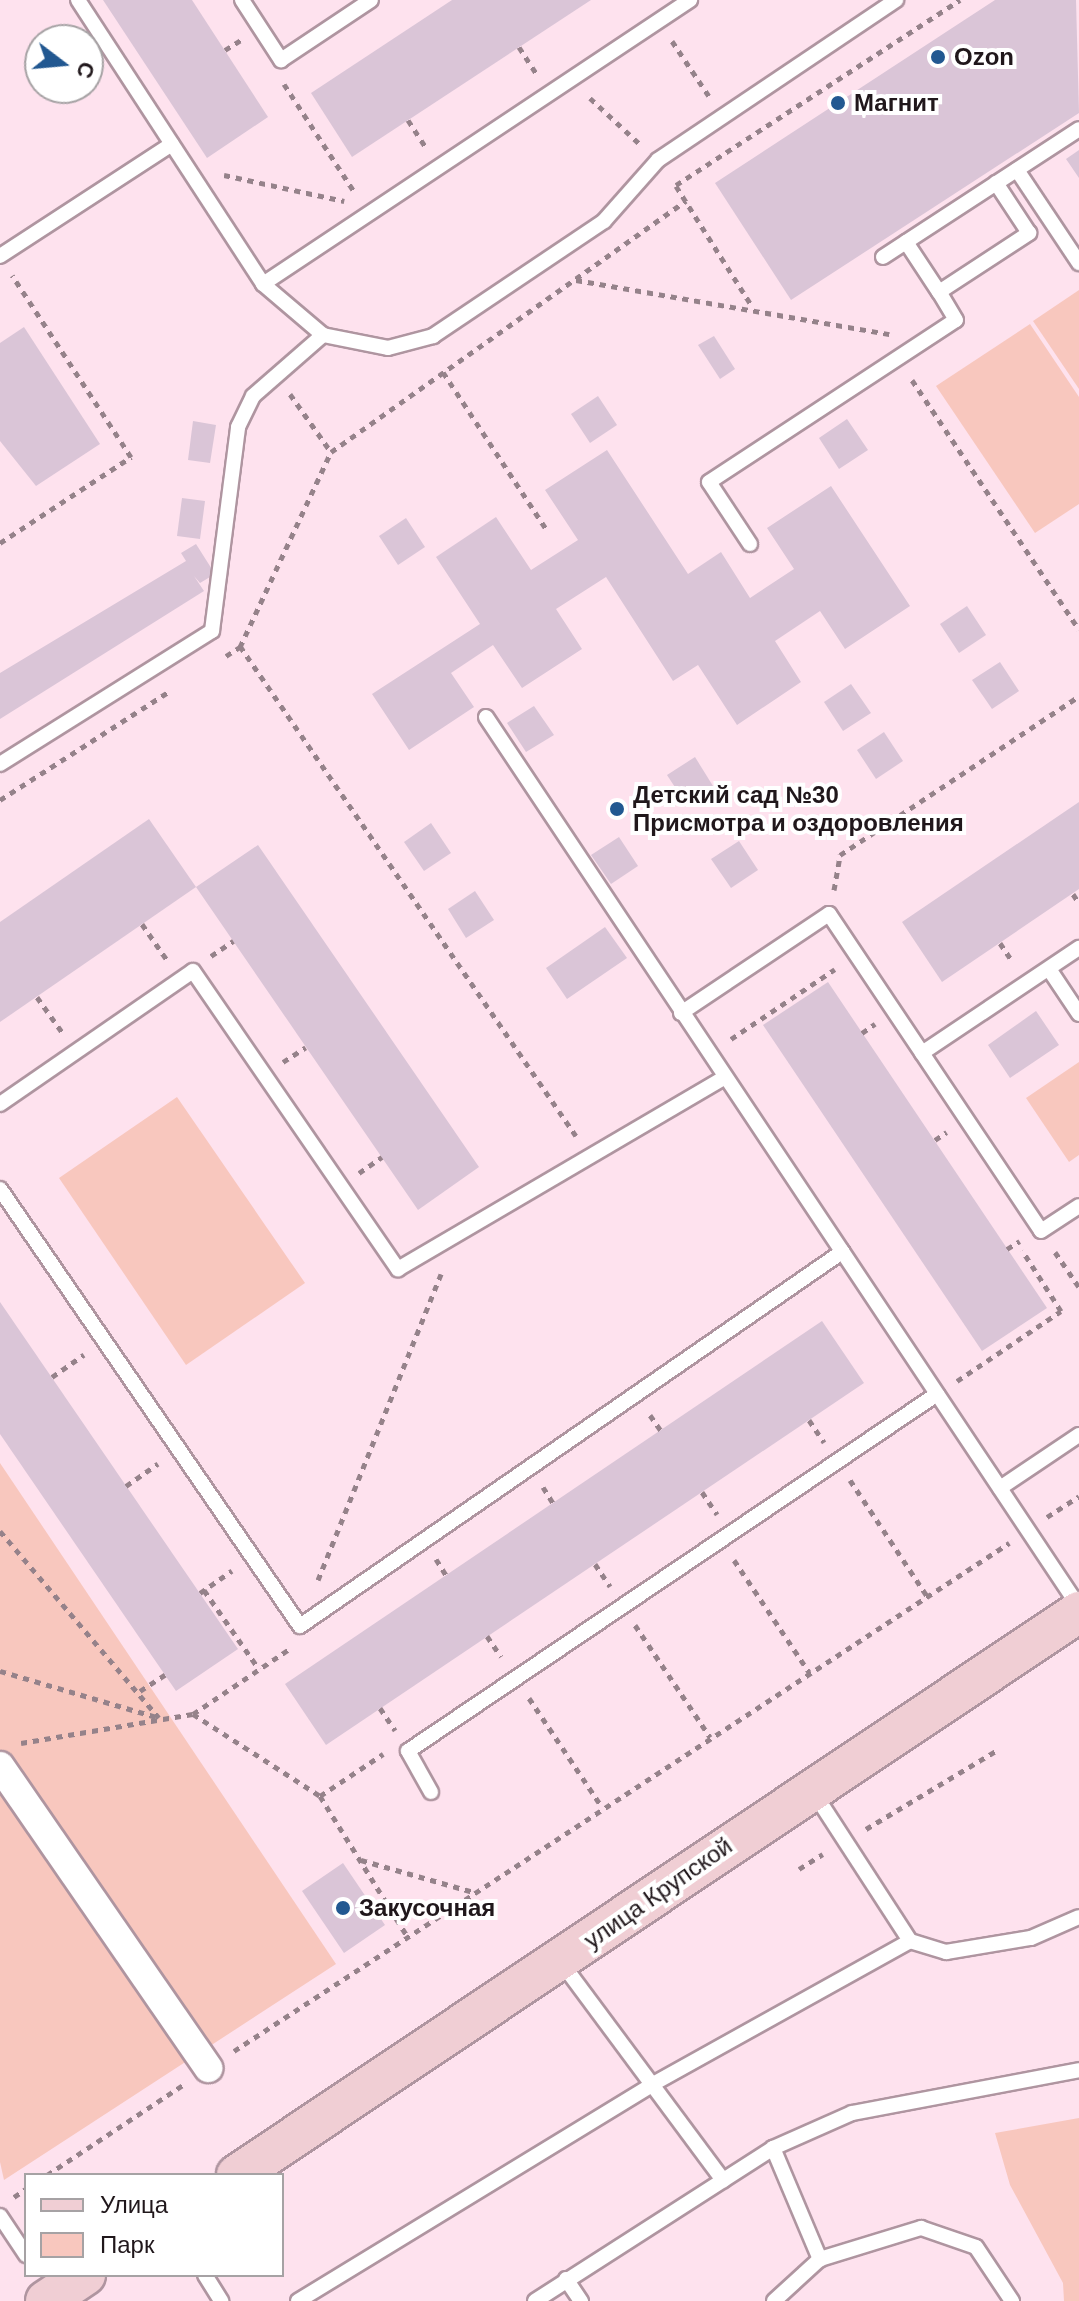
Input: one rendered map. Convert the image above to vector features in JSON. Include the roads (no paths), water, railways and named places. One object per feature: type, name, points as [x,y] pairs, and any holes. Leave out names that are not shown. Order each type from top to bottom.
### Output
[{"type":"main road","name":"улица Крупской","points":[[240,2173],[1079,1610]]},
{"type":"street","points":[[7,1755],[208,2068]]},
{"type":"lane","points":[[78,0],[263,284],[323,335],[388,348],[433,336],[604,221],[658,160],[896,0]]},
{"type":"lane","points":[[242,0],[281,60],[371,0]]},
{"type":"lane","points":[[263,284],[690,0]]},
{"type":"lane","points":[[883,257],[1079,129]]},
{"type":"lane","points":[[0,256],[172,144]]},
{"type":"lane","points":[[1017,170],[1079,263]]},
{"type":"lane","points":[[939,292],[1029,233],[996,183]]},
{"type":"lane","points":[[750,544],[709,482],[956,320],[906,242]]},
{"type":"lane","points":[[0,764],[212,631],[238,427],[253,396],[323,335]]},
{"type":"lane","points":[[486,717],[1079,1610]]},
{"type":"lane","points":[[681,1013],[829,914],[1041,1231],[1079,1206]]},
{"type":"lane","points":[[922,1053],[1079,948]]},
{"type":"lane","points":[[1049,969],[1079,1014]]},
{"type":"lane","points":[[0,1104],[193,971],[398,1269],[724,1078]]},
{"type":"lane","points":[[0,1189],[302,1633],[842,1252]]},
{"type":"lane","points":[[431,1792],[408,1751],[937,1394]]},
{"type":"lane","points":[[1000,1488],[1079,1435]]},
{"type":"lane","points":[[811,1788],[910,1941],[946,1952],[1031,1938],[1079,1917]]},
{"type":"lane","points":[[298,2301],[653,2084],[910,1941]]},
{"type":"lane","points":[[560,1961],[723,2180]]},
{"type":"lane","points":[[535,2301],[773,2148],[852,2113],[1079,2070]]},
{"type":"lane","points":[[773,2148],[820,2259]]},
{"type":"lane","points":[[0,2216],[24,2252]]},
{"type":"lane","points":[[774,2301],[820,2259],[921,2228],[976,2247],[1012,2301]]},
{"type":"lane","points":[[206,2277],[221,2301]]},
{"type":"lane","points":[[566,2279],[581,2301]]},
{"type":"place","name":"Ozon","points":[[938,57]]},
{"type":"place","name":"Магнит","points":[[838,103]]},
{"type":"place","name":"Детский сад №30 Присмотра и оздоровления","points":[[617,809]]},
{"type":"place","name":"Закусочная","points":[[343,1908]]}]
